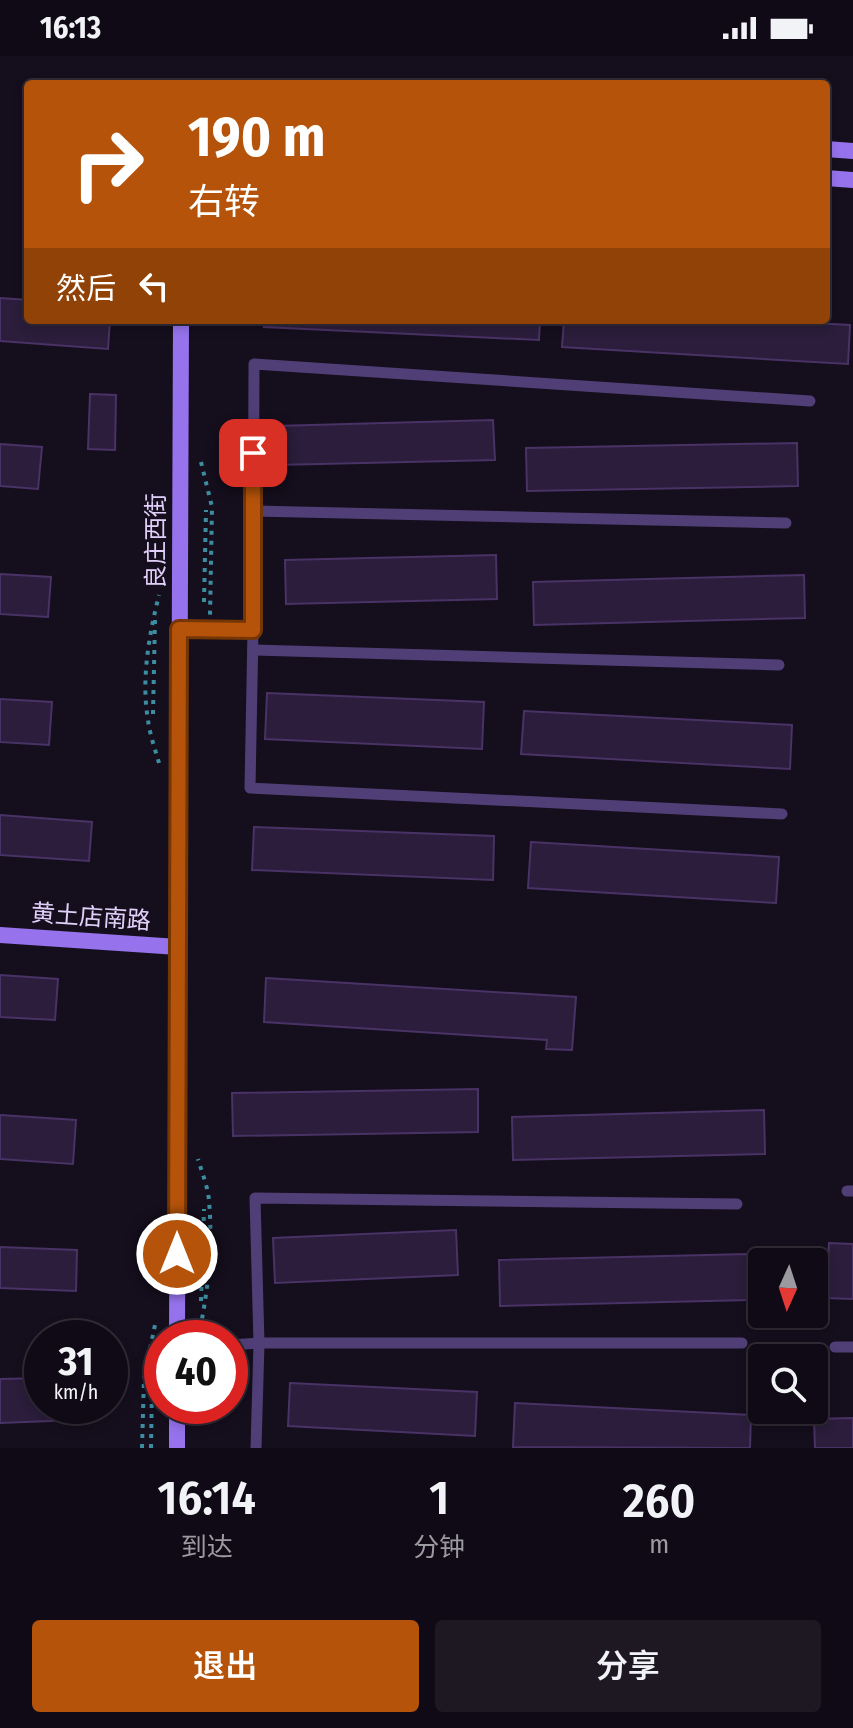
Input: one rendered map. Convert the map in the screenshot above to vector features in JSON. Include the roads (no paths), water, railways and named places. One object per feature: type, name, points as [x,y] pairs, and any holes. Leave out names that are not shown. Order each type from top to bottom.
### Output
[{"type":"street","points":[[830,149],[853,151]]},
{"type":"street","points":[[830,178],[853,180]]},
{"type":"street","name":"良庄西街","points":[[177,1320],[181,324]]},
{"type":"street","name":"黄土店南路","points":[[0,935],[178,947]]},
{"type":"street","points":[[177,1424],[177,1448]]},
{"type":"lane","points":[[782,814],[250,788],[254,364],[810,401]]},
{"type":"lane","points":[[253,511],[786,523]]},
{"type":"lane","points":[[179,629],[253,630]]},
{"type":"lane","points":[[253,650],[779,665]]},
{"type":"lane","points":[[256,1448],[259,1343],[255,1198],[737,1204]]},
{"type":"lane","points":[[248,1344],[742,1343]]},
{"type":"lane","points":[[835,1347],[853,1347]]}]
